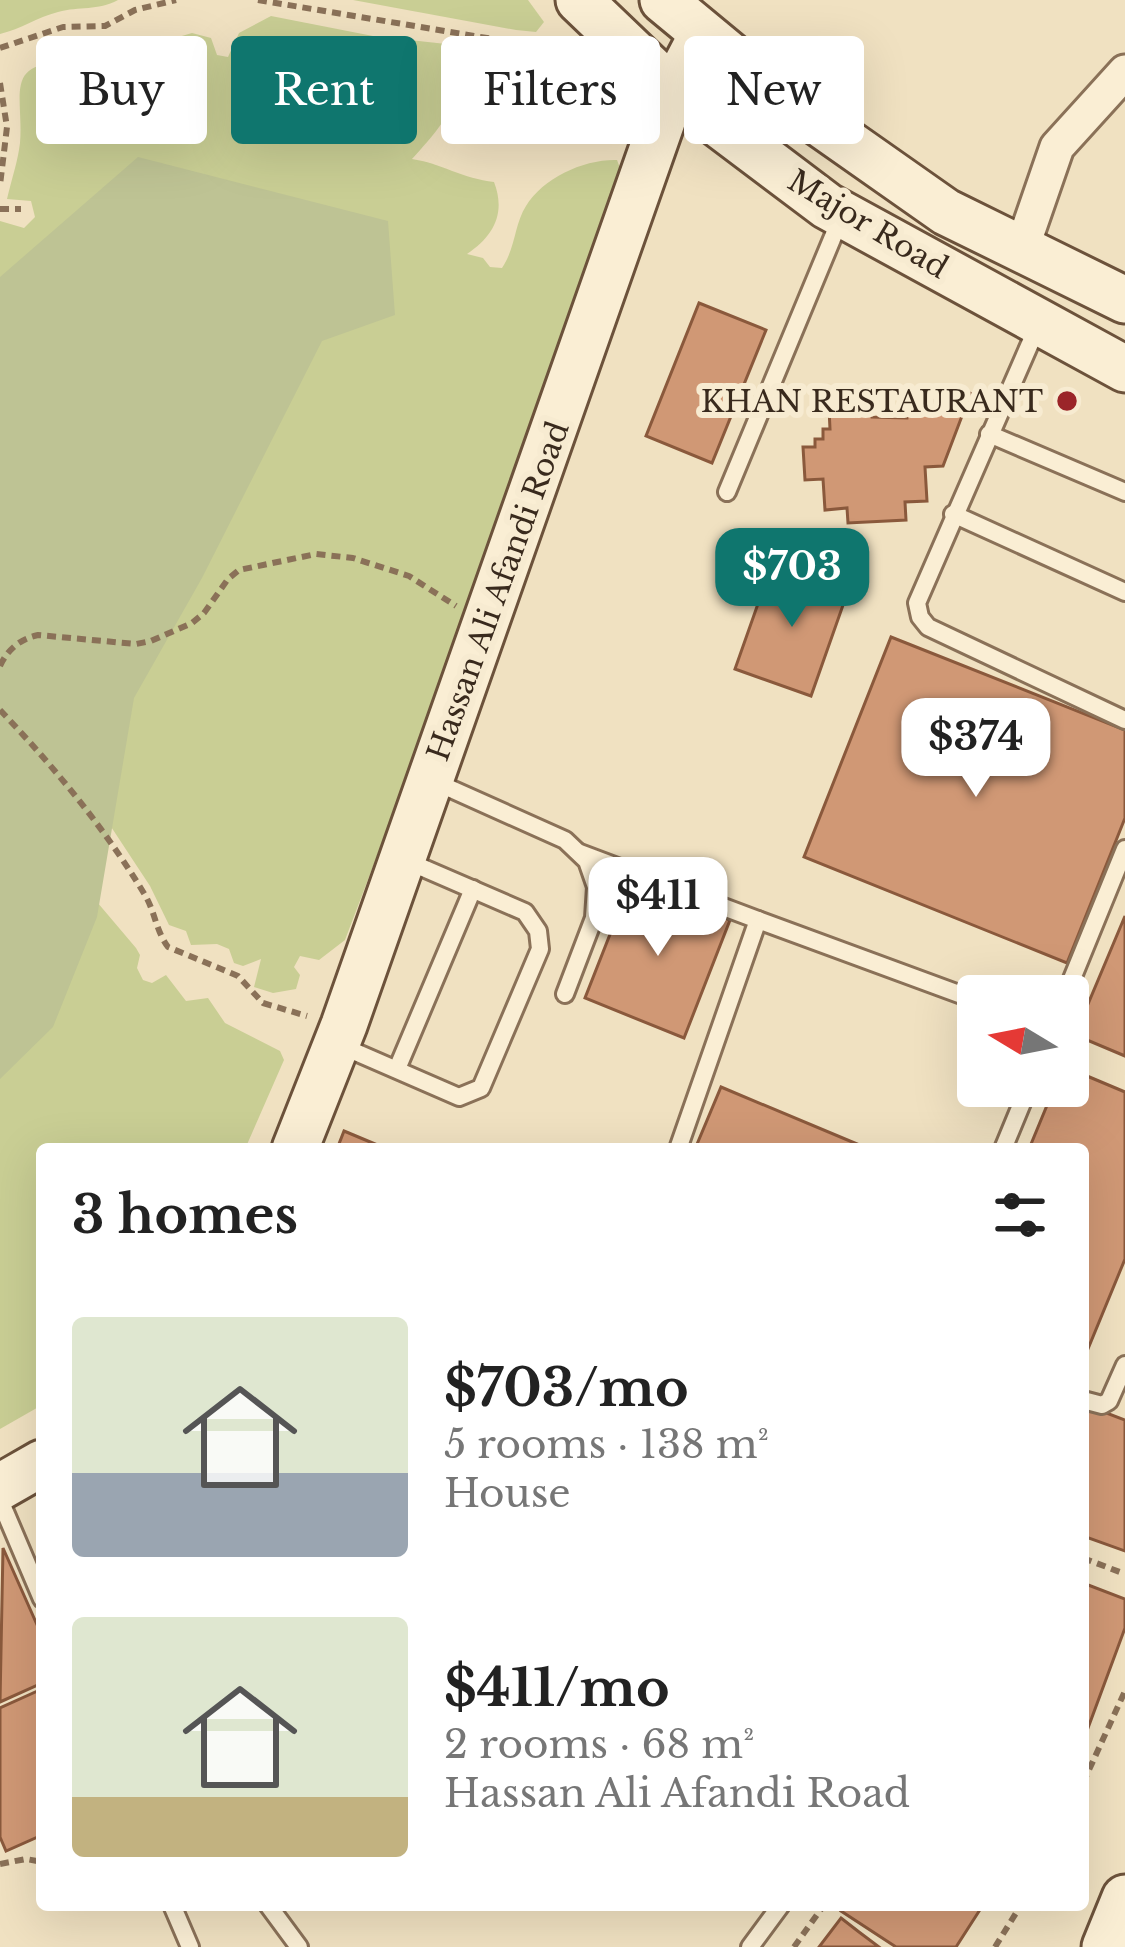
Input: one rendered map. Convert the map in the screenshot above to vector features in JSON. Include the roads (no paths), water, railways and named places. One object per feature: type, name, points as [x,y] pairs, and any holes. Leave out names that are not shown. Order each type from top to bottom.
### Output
[{"type":"street","name":"Major Road","points":[[579,0],[725,132],[842,214],[1125,369]]},
{"type":"street","name":"Major Road","points":[[663,0],[702,35],[946,212],[1125,300]]},
{"type":"street","name":"Hassan Ali Afandi Road","points":[[298,1143],[674,90],[702,35]]},
{"type":"street","points":[[1022,250],[1057,147],[1125,72]]},
{"type":"street","points":[[0,1487],[36,1466]]},
{"type":"street","points":[[1105,1947],[1125,1898]]},
{"type":"lane","points":[[727,491],[842,214]]},
{"type":"lane","points":[[1039,323],[917,603],[928,627],[1125,720]]},
{"type":"lane","points":[[989,434],[1125,493]]},
{"type":"lane","points":[[953,514],[1125,592]]},
{"type":"lane","points":[[430,779],[565,840],[580,853],[595,878],[596,899],[591,932],[565,994]]},
{"type":"lane","points":[[1074,975],[1125,849]]},
{"type":"lane","points":[[580,853],[957,993]]},
{"type":"lane","points":[[340,1034],[398,1069],[459,1097],[474,1094],[481,1088],[540,949],[538,931],[525,912],[402,859]]},
{"type":"lane","points":[[398,1069],[473,889]]},
{"type":"lane","points":[[680,1143],[758,920]]},
{"type":"lane","points":[[1005,1143],[1020,1107]]},
{"type":"lane","points":[[1089,1402],[1102,1406],[1108,1401],[1125,1365]]},
{"type":"lane","points":[[0,1500],[36,1585]]},
{"type":"lane","points":[[175,1911],[190,1947]]},
{"type":"lane","points":[[272,1911],[298,1947]]},
{"type":"lane","points":[[750,1947],[777,1911]]},
{"type":"place","name":"KHAN RESTAURANT","points":[[1067,401]]}]
